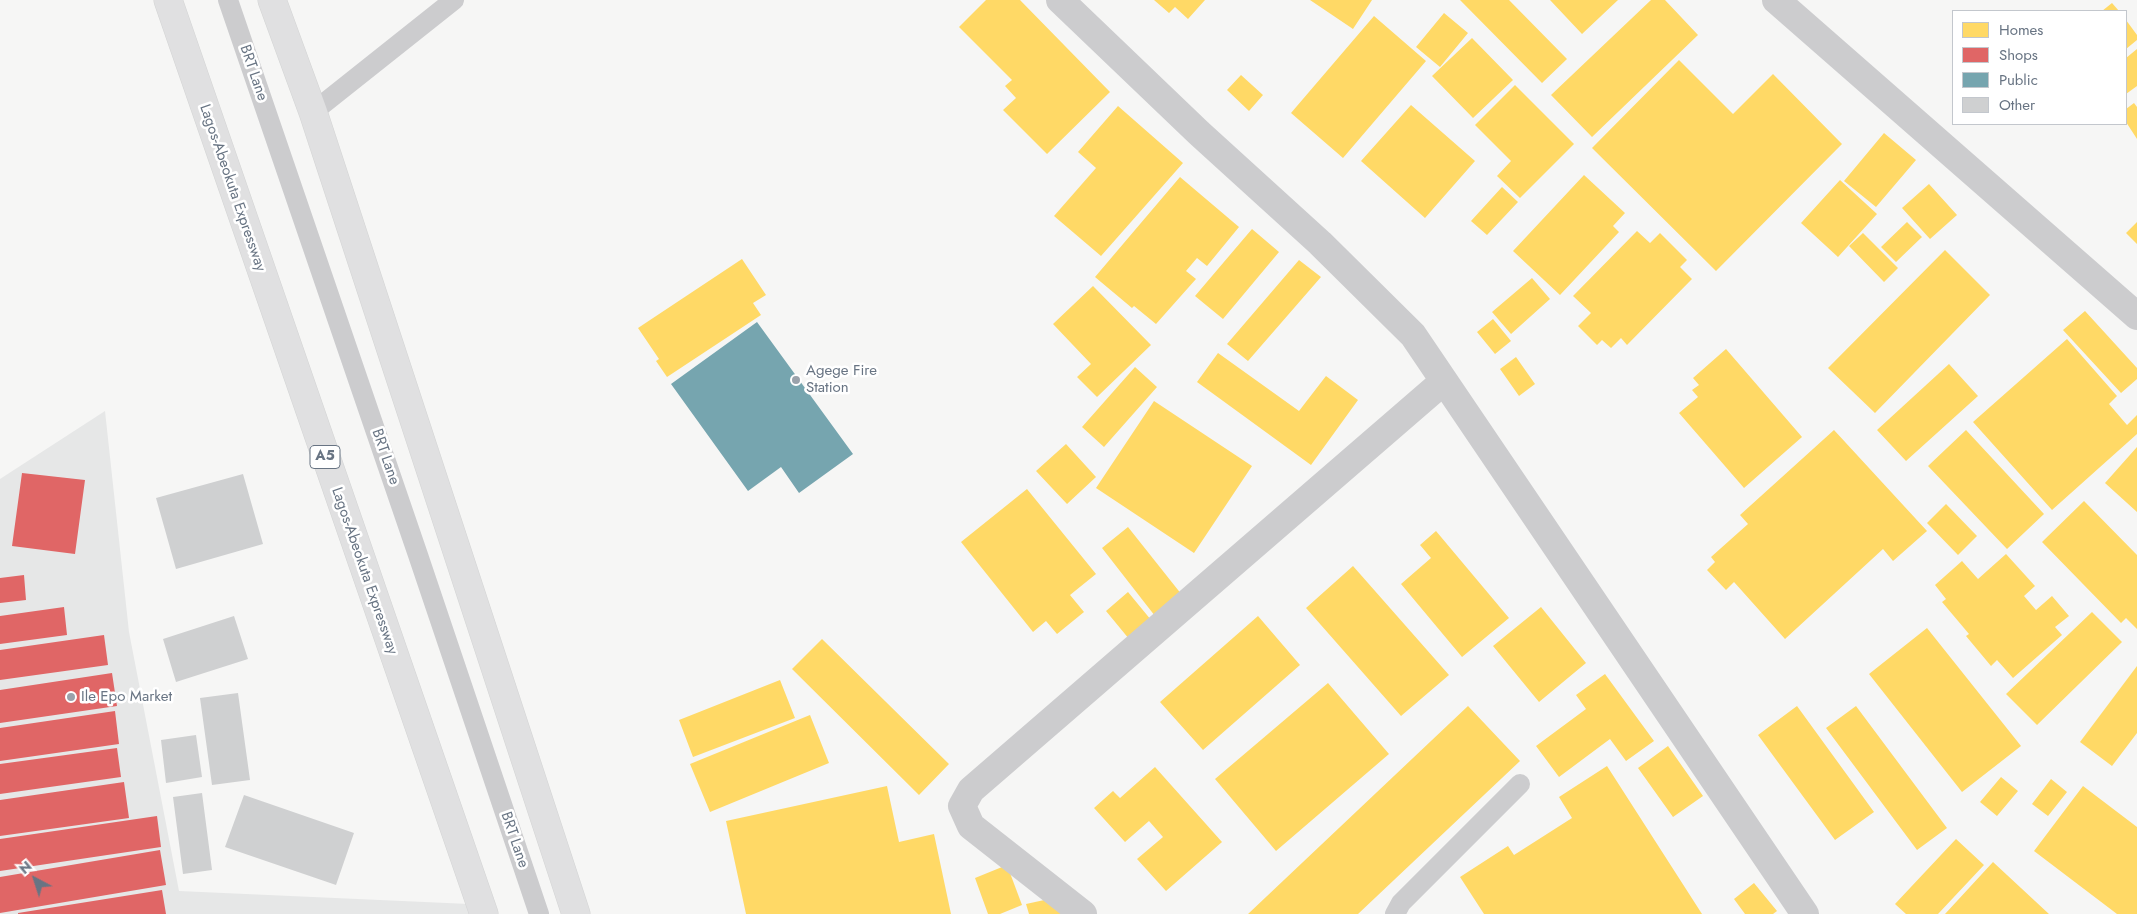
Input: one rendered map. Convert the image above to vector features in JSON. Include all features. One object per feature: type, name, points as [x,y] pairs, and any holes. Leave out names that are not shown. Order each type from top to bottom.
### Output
[{"type":"highway","name":"Lagos-Abeokuta Expressway","points":[[168,0],[484,914]]},
{"type":"highway","points":[[272,0],[314,112],[576,914]]},
{"type":"street","points":[[1060,0],[1374,295],[1413,335],[1805,914]]},
{"type":"street","points":[[1776,0],[2137,316]]},
{"type":"street","points":[[1083,914],[971,826],[962,806],[970,790],[1444,381]]},
{"type":"lane","name":"BRT Lane","points":[[228,0],[422,564],[539,914]]},
{"type":"lane","points":[[314,112],[454,0]]},
{"type":"lane","points":[[1395,914],[1401,903],[1520,784]]},
{"type":"shaded area","name":"Ile Epo Market","points":[[105,411],[129,632],[179,891],[469,904],[471,914],[0,914],[0,479]]},
{"type":"building: Homes","points":[[986,0],[1020,0],[1110,92],[1047,154],[1003,110],[1016,98],[1005,86],[1012,80],[959,27]]},
{"type":"building: Homes","points":[[1154,0],[1205,0],[1188,19],[1175,7],[1169,13]]},
{"type":"building: Homes","points":[[1310,0],[1372,0],[1353,29]]},
{"type":"building: Homes","points":[[1460,0],[1509,0],[1567,59],[1542,83]]},
{"type":"building: Homes","points":[[1550,0],[1618,0],[1582,34]]},
{"type":"building: Homes","points":[[1651,0],[1665,0],[1698,35],[1592,137],[1551,95]]},
{"type":"building: Homes","points":[[2112,3],[2118,10],[2103,10]]},
{"type":"building: Homes","points":[[1444,13],[1468,33],[1440,67],[1416,47]]},
{"type":"building: Homes","points":[[1374,16],[1426,61],[1343,158],[1291,113]]},
{"type":"building: Homes","points":[[2127,21],[2137,35],[2137,40],[2127,48]]},
{"type":"building: Homes","points":[[1472,38],[1513,80],[1473,118],[1432,76]]},
{"type":"building: Homes","points":[[2137,49],[2137,86],[2127,93],[2127,57]]},
{"type":"building: Homes","points":[[1679,60],[1733,114],[1773,74],[1842,144],[1716,271],[1592,148]]},
{"type":"building: Homes","points":[[1241,75],[1263,95],[1249,111],[1227,90]]},
{"type":"building: Homes","points":[[1515,85],[1574,144],[1520,198],[1497,176],[1511,161],[1475,125]]},
{"type":"building: Homes","points":[[2134,103],[2137,107],[2137,139],[2127,124],[2127,108]]},
{"type":"building: Homes","points":[[1411,105],[1475,161],[1425,218],[1361,161]]},
{"type":"building: Homes","points":[[1118,106],[1183,163],[1101,256],[1054,216],[1096,168],[1078,152]]},
{"type":"building: Homes","points":[[1884,133],[1916,160],[1876,207],[1844,181]]},
{"type":"building: Homes","points":[[1584,175],[1625,213],[1613,226],[1619,232],[1560,295],[1513,251]]},
{"type":"building: Homes","points":[[1180,177],[1239,227],[1207,266],[1197,258],[1186,271],[1196,279],[1156,324],[1134,306],[1132,308],[1095,277]]},
{"type":"building: Homes","points":[[1840,180],[1877,214],[1838,257],[1801,223]]},
{"type":"building: Homes","points":[[1929,184],[1957,215],[1930,239],[1902,208]]},
{"type":"building: Homes","points":[[1502,187],[1518,202],[1487,235],[1471,221]]},
{"type":"building: Homes","points":[[1907,222],[1922,237],[1896,262],[1881,247]]},
{"type":"building: Homes","points":[[2137,222],[2137,244],[2126,233]]},
{"type":"building: Homes","points":[[1252,229],[1279,252],[1223,319],[1195,296]]},
{"type":"building: Homes","points":[[1637,231],[1650,243],[1660,233],[1687,260],[1680,267],[1692,279],[1627,345],[1621,338],[1611,348],[1602,340],[1597,345],[1578,326],[1591,313],[1573,296]]},
{"type":"building: Homes","points":[[1863,233],[1898,268],[1884,282],[1849,246]]},
{"type":"building: Homes","points":[[1945,250],[1990,295],[1875,413],[1828,368]]},
{"type":"building: Homes","points":[[742,259],[766,295],[753,303],[761,315],[667,377],[656,361],[659,359],[638,328]]},
{"type":"building: Homes","points":[[1299,260],[1321,277],[1248,361],[1227,344]]},
{"type":"building: Homes","points":[[1532,278],[1550,299],[1511,334],[1492,312]]},
{"type":"building: Homes","points":[[1093,286],[1151,345],[1097,397],[1077,377],[1091,364],[1053,324]]},
{"type":"building: Homes","points":[[2085,311],[2137,368],[2137,379],[2121,393],[2063,330]]},
{"type":"building: Homes","points":[[1493,319],[1511,341],[1495,354],[1477,332]]},
{"type":"building: Homes","points":[[2067,339],[2117,396],[2109,404],[2127,425],[2137,415],[2137,434],[2052,510],[1973,422]]},
{"type":"building: Homes","points":[[1726,349],[1802,437],[1744,488],[1679,413],[1698,397],[1692,390],[1699,385],[1693,378]]},
{"type":"building: Homes","points":[[1218,353],[1299,411],[1326,376],[1358,400],[1311,465],[1197,382]]},
{"type":"building: Homes","points":[[1516,357],[1535,384],[1519,396],[1500,369]]},
{"type":"building: Homes","points":[[1949,364],[1978,396],[1906,461],[1877,430]]},
{"type":"building: Homes","points":[[1135,367],[1157,387],[1104,447],[1082,427]]},
{"type":"building: Homes","points":[[1154,401],[1252,466],[1194,553],[1096,488]]},
{"type":"building: Homes","points":[[1834,430],[1927,531],[1893,561],[1883,549],[1785,639],[1734,582],[1726,590],[1707,570],[1715,562],[1711,557],[1748,524],[1740,515]]},
{"type":"building: Homes","points":[[1966,430],[2044,514],[2007,549],[1928,466]]},
{"type":"building: Homes","points":[[1066,444],[1096,477],[1067,504],[1036,471]]},
{"type":"building: Homes","points":[[2137,447],[2137,512],[2105,483]]},
{"type":"building: Homes","points":[[1027,489],[1096,574],[1070,595],[1084,612],[1057,634],[1046,621],[1033,632],[961,542]]},
{"type":"building: Homes","points":[[2084,501],[2137,555],[2137,629],[2126,618],[2121,623],[2042,542]]},
{"type":"building: Homes","points":[[1946,504],[1977,536],[1958,555],[1927,523]]},
{"type":"building: Homes","points":[[1128,527],[1182,595],[1155,616],[1102,548]]},
{"type":"building: Homes","points":[[1436,531],[1509,618],[1462,657],[1401,584],[1431,558],[1420,545]]},
{"type":"building: Homes","points":[[2006,554],[2035,586],[2024,596],[2036,610],[2052,596],[2069,616],[2055,627],[2062,635],[2013,678],[1997,660],[1991,666],[1966,636],[1969,634],[1942,602],[1946,599],[1935,585],[1962,561],[1978,579]]},
{"type":"building: Homes","points":[[1353,566],[1449,675],[1401,716],[1306,608]]},
{"type":"building: Homes","points":[[1128,592],[1156,626],[1134,645],[1106,611]]},
{"type":"building: Homes","points":[[1541,607],[1586,663],[1539,702],[1493,646]]},
{"type":"building: Homes","points":[[2092,612],[2122,642],[2037,725],[2006,694]]},
{"type":"building: Homes","points":[[1258,616],[1300,665],[1203,750],[1160,702]]},
{"type":"building: Homes","points":[[1927,628],[2021,746],[1962,792],[1869,674]]},
{"type":"building: Homes","points":[[822,639],[949,764],[919,795],[792,669]]},
{"type":"building: Homes","points":[[2137,666],[2137,733],[2112,766],[2080,742]]},
{"type":"building: Homes","points":[[1605,674],[1654,741],[1626,761],[1610,739],[1559,777],[1536,746],[1586,709],[1576,695]]},
{"type":"building: Homes","points":[[780,680],[795,718],[693,757],[679,720]]},
{"type":"building: Homes","points":[[1328,683],[1389,754],[1276,851],[1215,779]]},
{"type":"building: Homes","points":[[1468,706],[1520,761],[1358,914],[1248,914]]},
{"type":"building: Homes","points":[[1797,706],[1874,812],[1835,840],[1758,735]]},
{"type":"building: Homes","points":[[1856,706],[1947,828],[1917,850],[1826,728]]},
{"type":"building: Homes","points":[[810,715],[829,763],[710,812],[690,764]]},
{"type":"building: Homes","points":[[1668,746],[1703,796],[1673,817],[1638,768]]},
{"type":"building: Homes","points":[[1607,766],[1702,914],[1484,914],[1460,877],[1508,846],[1514,855],[1572,818],[1559,797]]},
{"type":"building: Homes","points":[[1155,767],[1222,842],[1166,891],[1137,859],[1163,837],[1149,821],[1125,842],[1094,808],[1113,791],[1120,798]]},
{"type":"building: Homes","points":[[2001,777],[2018,791],[1997,816],[1980,802]]},
{"type":"building: Homes","points":[[2051,779],[2067,792],[2048,816],[2032,804]]},
{"type":"building: Homes","points":[[887,786],[899,842],[934,834],[951,914],[746,914],[726,821]]},
{"type":"building: Homes","points":[[2083,786],[2137,827],[2137,914],[2117,914],[2034,851]]},
{"type":"building: Homes","points":[[1956,839],[1984,865],[1938,914],[1906,914],[1895,904]]},
{"type":"building: Homes","points":[[1993,862],[2049,914],[1945,914]]},
{"type":"building: Homes","points":[[1007,865],[1022,905],[1000,914],[988,914],[975,878]]},
{"type":"building: Homes","points":[[1754,883],[1777,911],[1773,914],[1745,914],[1734,899]]},
{"type":"building: Homes","points":[[1058,897],[1062,914],[1029,914],[1026,904]]},
{"type":"building: Shops","points":[[22,473],[85,480],[75,554],[12,546]]},
{"type":"building: Shops","points":[[24,575],[26,600],[0,603],[0,578]]},
{"type":"building: Shops","points":[[64,607],[67,635],[0,644],[0,616]]},
{"type":"building: Shops","points":[[104,635],[108,665],[0,680],[0,650]]},
{"type":"building: Shops","points":[[112,673],[117,706],[0,723],[0,690]]},
{"type":"building: Shops","points":[[115,711],[119,744],[0,761],[0,728]]},
{"type":"building: Shops","points":[[117,748],[121,777],[0,794],[0,764]]},
{"type":"building: Shops","points":[[124,782],[129,818],[0,836],[0,800]]},
{"type":"building: Shops","points":[[157,816],[161,847],[0,871],[0,839]]},
{"type":"building: Shops","points":[[160,850],[166,885],[0,913],[0,877]]},
{"type":"building: Shops","points":[[162,890],[166,914],[18,914],[18,913]]},
{"type":"building: Public","points":[[757,322],[853,454],[799,493],[781,467],[748,491],[671,384]]},
{"type":"building: Other","points":[[243,474],[263,544],[176,569],[156,498]]},
{"type":"building: Other","points":[[234,616],[248,659],[176,682],[163,639]]},
{"type":"building: Other","points":[[238,693],[250,780],[212,785],[200,698]]},
{"type":"building: Other","points":[[196,735],[202,777],[166,783],[161,740]]},
{"type":"building: Other","points":[[202,793],[212,870],[183,874],[173,797]]},
{"type":"building: Other","points":[[244,795],[354,833],[336,885],[225,847]]},
{"type":"place","name":"Agege Fire Station","points":[[796,380]]},
{"type":"place","name":"Ile Epo Market","points":[[71,697]]}]
